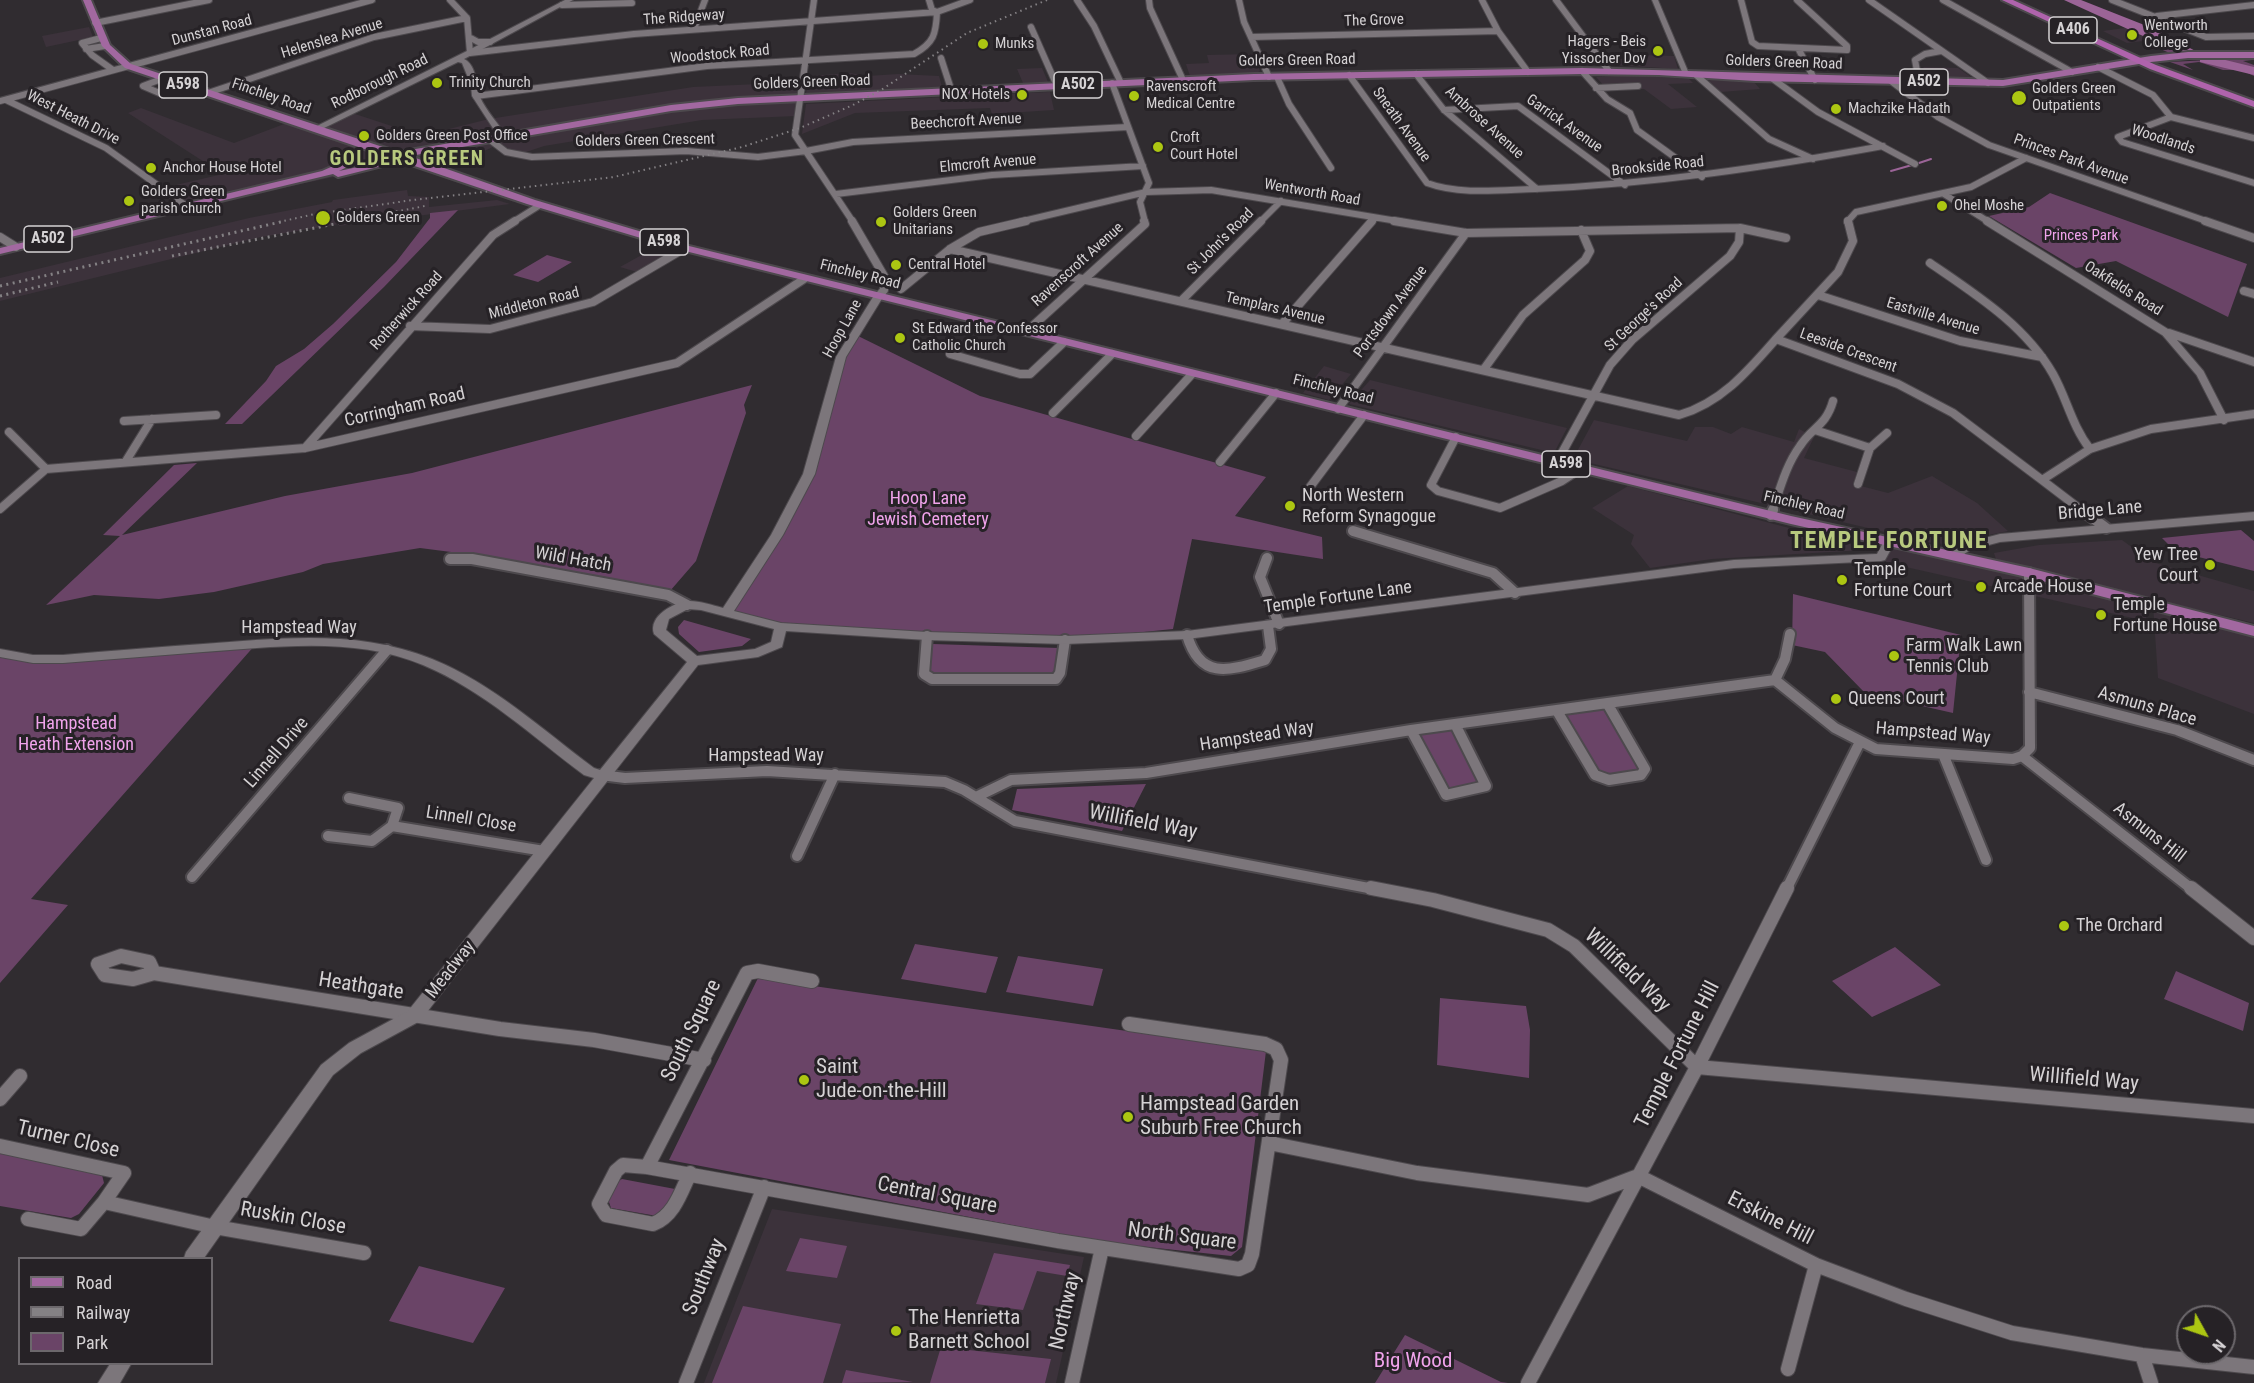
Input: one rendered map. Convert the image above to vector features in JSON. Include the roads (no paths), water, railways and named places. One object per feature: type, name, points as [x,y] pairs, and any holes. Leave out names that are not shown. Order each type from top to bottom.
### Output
[{"type":"highway","name":"A406","points":[[2006,0],[2140,61],[2254,104]]},
{"type":"highway","name":"A406","points":[[2020,0],[2151,59],[2254,98]]},
{"type":"main road","name":"Finchley Road","points":[[87,0],[103,41],[112,56],[128,66],[410,159],[540,205],[685,248],[1772,515],[2029,573],[2254,631]]},
{"type":"main road","name":"A502","points":[[2140,61],[2188,55],[2254,55]]},
{"type":"main road","name":"Golders Green Road","points":[[410,159],[489,139],[708,103],[1184,80],[1582,71],[1773,79],[1988,83],[2019,81],[2140,61]]},
{"type":"main road","points":[[343,138],[351,158],[359,166],[381,165],[387,160],[389,152]]},
{"type":"main road","name":"Golders Green Road","points":[[389,152],[416,153],[458,146]]},
{"type":"main road","name":"Finchley Road","points":[[254,190],[337,170],[365,149],[378,149]]},
{"type":"main road","name":"A502","points":[[0,250],[184,205],[410,159]]},
{"type":"street","points":[[95,23],[209,0]]},
{"type":"street","name":"Dunstan Road","points":[[3,101],[372,0]]},
{"type":"street","points":[[450,0],[467,18],[470,53]]},
{"type":"street","name":"Rodborough Road","points":[[315,129],[470,53],[570,0]]},
{"type":"street","points":[[694,29],[705,0]]},
{"type":"street","name":"Hoop Lane","points":[[726,613],[777,535],[809,474],[841,357],[884,290],[884,276],[836,194],[795,135],[814,0]]},
{"type":"street","points":[[929,0],[932,10],[937,12]]},
{"type":"street","name":"The Ridgeway","points":[[470,53],[694,29],[937,12],[970,0]]},
{"type":"street","name":"Ravenscroft Avenue","points":[[1026,332],[1145,224],[1140,202],[1149,183],[1128,127],[1117,83],[1094,26],[1077,0]]},
{"type":"street","points":[[1149,0],[1150,8],[1184,80]]},
{"type":"street","points":[[1239,0],[1251,37],[1289,104],[1331,168]]},
{"type":"street","points":[[1482,0],[1498,31],[1528,72]]},
{"type":"street","points":[[1556,0],[1609,71]]},
{"type":"street","points":[[1654,0],[1691,74],[1743,114],[1769,139],[1813,159]]},
{"type":"street","points":[[1741,0],[1754,44],[1764,48],[1837,52],[1848,48],[1797,0]]},
{"type":"street","points":[[1869,0],[1988,83]]},
{"type":"street","points":[[1943,0],[2072,72]]},
{"type":"street","points":[[2112,0],[2212,38],[2254,36]]},
{"type":"street","points":[[562,5],[632,3]]},
{"type":"street","points":[[2154,16],[2254,5]]},
{"type":"street","name":"Woodstock Road","points":[[476,96],[707,66],[914,54],[930,46],[936,38],[937,12]]},
{"type":"street","name":"Helenslea Avenue","points":[[208,93],[374,37],[467,18]]},
{"type":"street","points":[[1031,27],[1057,86]]},
{"type":"street","name":"The Grove","points":[[1251,37],[1498,31]]},
{"type":"street","points":[[469,37],[478,42],[490,42]]},
{"type":"street","points":[[103,41],[86,49],[113,70]]},
{"type":"street","points":[[1799,50],[1815,80]]},
{"type":"street","points":[[1928,82],[1917,71],[1915,60],[1925,54],[1941,51]]},
{"type":"street","points":[[888,56],[891,67]]},
{"type":"street","points":[[941,58],[952,92]]},
{"type":"street","points":[[457,59],[465,62],[475,85],[476,96],[503,137]]},
{"type":"street","name":"Woodlands","points":[[2098,67],[2153,94],[2170,117]]},
{"type":"street","points":[[1582,71],[1607,99],[1630,113],[1637,130],[1702,177]]},
{"type":"street","name":"Ambrose Avenue","points":[[1416,74],[1444,110],[1537,189]]},
{"type":"street","name":"Sneath Avenue","points":[[1349,75],[1425,182],[1434,187]]},
{"type":"street","points":[[164,78],[143,86],[164,95],[194,88]]},
{"type":"street","points":[[1773,79],[1789,93],[1915,164]]},
{"type":"street","name":"Princes Park Avenue","points":[[1891,81],[1938,117],[1969,135],[2026,159],[2254,238]]},
{"type":"street","points":[[1596,88],[1638,86]]},
{"type":"street","name":"West Heath Drive","points":[[3,101],[106,148],[184,205]]},
{"type":"street","name":"Garrick Avenue","points":[[1444,110],[1511,105],[1521,107],[1625,185]]},
{"type":"street","name":"Woodlands","points":[[2254,138],[2170,117],[2118,137],[2122,142],[2254,183]]},
{"type":"street","name":"Beechcroft Avenue","points":[[806,151],[853,142],[1128,127]]},
{"type":"street","name":"Golders Green Crescent","points":[[489,139],[506,152],[532,157],[686,152],[758,157],[806,151]]},
{"type":"street","name":"Brookside Road","points":[[1434,187],[1537,189],[1625,185],[1702,177],[1883,146]]},
{"type":"street","name":"Leeside Crescent","points":[[2026,159],[1981,184],[1856,212],[1850,216],[1847,223],[1853,241],[1838,272],[1776,339],[1839,360],[1907,389],[1953,413],[2106,528]]},
{"type":"street","name":"Elmcroft Avenue","points":[[836,194],[992,175],[1143,166]]},
{"type":"street","name":"Wentworth Road","points":[[901,289],[950,249],[979,232],[1146,192],[1211,190],[1466,233],[1740,228],[1786,238]]},
{"type":"street","name":"Oakfields Road","points":[[1944,194],[2165,332],[2191,358],[2209,382],[2224,420]]},
{"type":"street","name":"St John's Road","points":[[1181,301],[1281,201]]},
{"type":"street","name":"Rotherwick Road","points":[[305,448],[410,326],[493,235],[502,226],[540,205]]},
{"type":"street","points":[[1281,324],[1374,218]]},
{"type":"street","name":"St George's Road","points":[[1557,462],[1610,365],[1632,340],[1730,256],[1739,242],[1740,228]]},
{"type":"street","points":[[1484,369],[1523,315],[1586,260],[1590,251],[1581,230]]},
{"type":"street","name":"Portsdown Avenue","points":[[1338,409],[1466,233]]},
{"type":"street","points":[[0,237],[16,247]]},
{"type":"street","name":"Middleton Road","points":[[410,326],[490,329],[578,308],[593,302],[685,248]]},
{"type":"street","name":"Templars Avenue","points":[[950,249],[1679,415],[1691,413],[1715,399],[1755,364],[1776,339]]},
{"type":"street","points":[[1930,263],[1993,306],[2042,357],[2055,377],[2078,435],[2090,449]]},
{"type":"street","name":"Corringham Road","points":[[46,469],[305,448],[677,363],[804,279]]},
{"type":"street","points":[[2244,291],[2254,294]]},
{"type":"street","name":"Eastville Avenue","points":[[1818,295],[1960,341],[2042,357]]},
{"type":"street","name":"Oakfields Road","points":[[2165,332],[2254,362]]},
{"type":"street","points":[[958,345],[950,354],[1020,374],[1030,374],[1064,342]]},
{"type":"street","points":[[1053,413],[1112,354]]},
{"type":"street","points":[[1136,436],[1192,374]]},
{"type":"street","points":[[1220,462],[1276,393]]},
{"type":"street","points":[[1772,515],[1790,461],[1802,442],[1826,420],[1833,401]]},
{"type":"street","points":[[2042,480],[2090,449],[2151,429],[2254,414]]},
{"type":"street","points":[[124,421],[216,415]]},
{"type":"street","points":[[1310,487],[1364,415]]},
{"type":"street","points":[[126,461],[152,419]]},
{"type":"street","points":[[1815,430],[1870,448]]},
{"type":"street","points":[[0,509],[46,469],[9,432]]},
{"type":"street","points":[[1858,484],[1870,448],[1887,433]]},
{"type":"street","points":[[1456,437],[1431,485],[1438,491],[1500,508],[1562,481],[1582,468]]},
{"type":"street","name":"Bridge Lane","points":[[1953,556],[1965,547],[1989,540],[2254,516]]},
{"type":"street","points":[[1353,531],[1493,573],[1515,593]]},
{"type":"street","name":"Temple Fortune Lane","points":[[687,605],[700,606],[781,627],[927,636],[1065,639],[1187,635],[1734,564],[1881,557],[1889,542]]},
{"type":"street","points":[[1187,635],[1194,660],[1200,665],[1228,669],[1265,660],[1271,649],[1274,625],[1260,576],[1267,558]]},
{"type":"street","name":"Wild Hatch","points":[[450,559],[472,559],[634,588],[668,596],[687,605]]},
{"type":"street","points":[[2022,756],[2030,748],[2029,573]]},
{"type":"street","points":[[687,605],[667,614],[662,619],[659,631],[694,661],[758,652],[777,644],[781,627]]},
{"type":"street","points":[[1775,680],[1785,658],[1790,634]]},
{"type":"street","points":[[927,636],[924,674],[932,679],[1056,679],[1060,673],[1065,639]]},
{"type":"street","name":"Hampstead Way","points":[[0,652],[33,659],[63,659],[256,644],[327,643],[387,650],[427,662],[467,684],[589,772],[601,775],[625,778],[767,771],[835,774],[945,782],[956,785],[976,797],[996,784],[1011,780],[1146,773],[1411,730],[1775,680],[1845,736],[1859,744],[1876,749],[1943,754],[2013,759],[2022,756]]},
{"type":"street","name":"Linnell Drive","points":[[192,878],[387,650]]},
{"type":"street","name":"Meadway","points":[[194,1257],[327,1070],[355,1048],[414,1016],[601,775],[694,661]]},
{"type":"street","name":"Asmuns Place","points":[[2029,692],[2177,730],[2254,760]]},
{"type":"street","points":[[1557,711],[1595,775],[1609,780],[1641,775],[1645,769],[1607,703]]},
{"type":"street","points":[[1411,730],[1446,795],[1486,786],[1455,724]]},
{"type":"street","name":"Temple Fortune Hill","points":[[1528,1383],[1697,1067],[1859,744]]},
{"type":"street","points":[[1943,754],[1986,860]]},
{"type":"street","name":"Asmuns Hill","points":[[2022,756],[2254,938]]},
{"type":"street","points":[[798,856],[835,774]]},
{"type":"street","name":"Willifield Way","points":[[976,797],[999,814],[1016,821],[1433,900],[1548,930],[1574,946],[1697,1067],[2254,1116]]},
{"type":"street","points":[[328,836],[372,841],[392,826],[398,808],[349,798]]},
{"type":"street","name":"Linnell Close","points":[[392,826],[544,851]]},
{"type":"street","name":"South Square","points":[[647,1167],[704,1060],[741,980],[747,973],[758,971],[812,981]]},
{"type":"street","name":"Heathgate","points":[[154,973],[414,1016],[594,1040],[704,1060]]},
{"type":"street","name":"North Square","points":[[1102,1248],[1232,1268],[1248,1264],[1252,1254],[1281,1060],[1275,1049],[1264,1044],[1129,1024]]},
{"type":"street","points":[[0,1099],[20,1076]]},
{"type":"street","points":[[1269,1143],[1417,1173],[1588,1195],[1638,1176]]},
{"type":"street","name":"Turner Close","points":[[0,1146],[124,1173],[104,1202]]},
{"type":"street","points":[[690,1173],[668,1215],[660,1222],[653,1224],[606,1215],[601,1211],[599,1204],[616,1171],[623,1165],[690,1173],[764,1187]]},
{"type":"street","name":"Erskine Hill","points":[[1638,1176],[1816,1266],[1906,1299],[2013,1333],[2142,1355],[2254,1366]]},
{"type":"street","name":"Central Square","points":[[764,1187],[1102,1248]]},
{"type":"street","name":"Southway","points":[[686,1383],[764,1187]]},
{"type":"street","points":[[28,1219],[81,1229],[104,1202],[214,1227]]},
{"type":"street","name":"Ruskin Close","points":[[214,1227],[364,1253]]},
{"type":"street","name":"Northway","points":[[1072,1383],[1102,1248]]},
{"type":"street","points":[[1788,1369],[1816,1266]]},
{"type":"street","points":[[2142,1355],[2151,1383]]},
{"type":"street","points":[[108,1383],[120,1365]]},
{"type":"waterway","points":[[2070,0],[2152,33],[2192,53]]},
{"type":"waterway","points":[[2205,59],[2254,71]]},
{"type":"waterway","points":[[1919,163],[1931,159]]},
{"type":"waterway","points":[[1891,171],[1912,165]]},
{"type":"railway","points":[[279,222],[315,214],[413,200],[614,177],[742,147],[800,128],[853,105],[881,90],[967,33],[1047,0]]},
{"type":"railway","points":[[342,222],[425,206]]},
{"type":"railway","points":[[0,286],[285,221]]},
{"type":"railway","points":[[172,256],[350,221]]},
{"type":"railway","points":[[0,296],[58,282]]},
{"type":"place","name":"Wentworth College","points":[[2132,35]]},
{"type":"place","name":"Munks","points":[[983,44]]},
{"type":"place","name":"Hagers - Beis Yissocher Dov","points":[[1658,51]]},
{"type":"place","name":"Trinity Church","points":[[437,83]]},
{"type":"place","name":"NOX Hotels","points":[[1022,95]]},
{"type":"place","name":"Ravenscroft Medical Centre","points":[[1134,96]]},
{"type":"place","name":"Golders Green Outpatients","points":[[2019,98]]},
{"type":"place","name":"Machzike Hadath","points":[[1836,109]]},
{"type":"place","name":"Golders Green Post Office","points":[[364,136]]},
{"type":"place","name":"Croft Court Hotel","points":[[1158,147]]},
{"type":"place","name":"Anchor House Hotel","points":[[151,168]]},
{"type":"place","name":"Golders Green parish church","points":[[129,201]]},
{"type":"place","name":"Ohel Moshe","points":[[1942,206]]},
{"type":"place","name":"Golders Green","points":[[323,218]]},
{"type":"place","name":"Golders Green Unitarians","points":[[881,222]]},
{"type":"place","name":"Central Hotel","points":[[896,265]]},
{"type":"place","name":"St Edward the Confessor Catholic Church","points":[[900,338]]},
{"type":"place","name":"North Western Reform Synagogue","points":[[1290,506]]},
{"type":"place","name":"Yew Tree Court","points":[[2210,565]]},
{"type":"place","name":"Temple Fortune Court","points":[[1842,580]]},
{"type":"place","name":"Arcade House","points":[[1981,587]]},
{"type":"place","name":"Temple Fortune House","points":[[2101,615]]},
{"type":"place","name":"Farm Walk Lawn Tennis Club","points":[[1894,656]]},
{"type":"place","name":"Queens Court","points":[[1836,699]]},
{"type":"place","name":"The Orchard","points":[[2064,926]]},
{"type":"place","name":"Saint Jude-on-the-Hill","points":[[804,1080]]},
{"type":"place","name":"Hampstead Garden Suburb Free Church","points":[[1128,1117]]},
{"type":"place","name":"The Henrietta Barnett School","points":[[896,1331]]},
{"type":"district","name":"GOLDERS GREEN","points":[[407,160]]},
{"type":"district","name":"TEMPLE FORTUNE","points":[[1889,542]]},
{"type":"park label","name":"Princes Park","points":[[2081,236]]},
{"type":"park label","name":"Hoop Lane Jewish Cemetery","points":[[928,509]]},
{"type":"park label","name":"Hampstead Heath Extension","points":[[76,734]]},
{"type":"park label","name":"Big Wood","points":[[1413,1362]]}]
